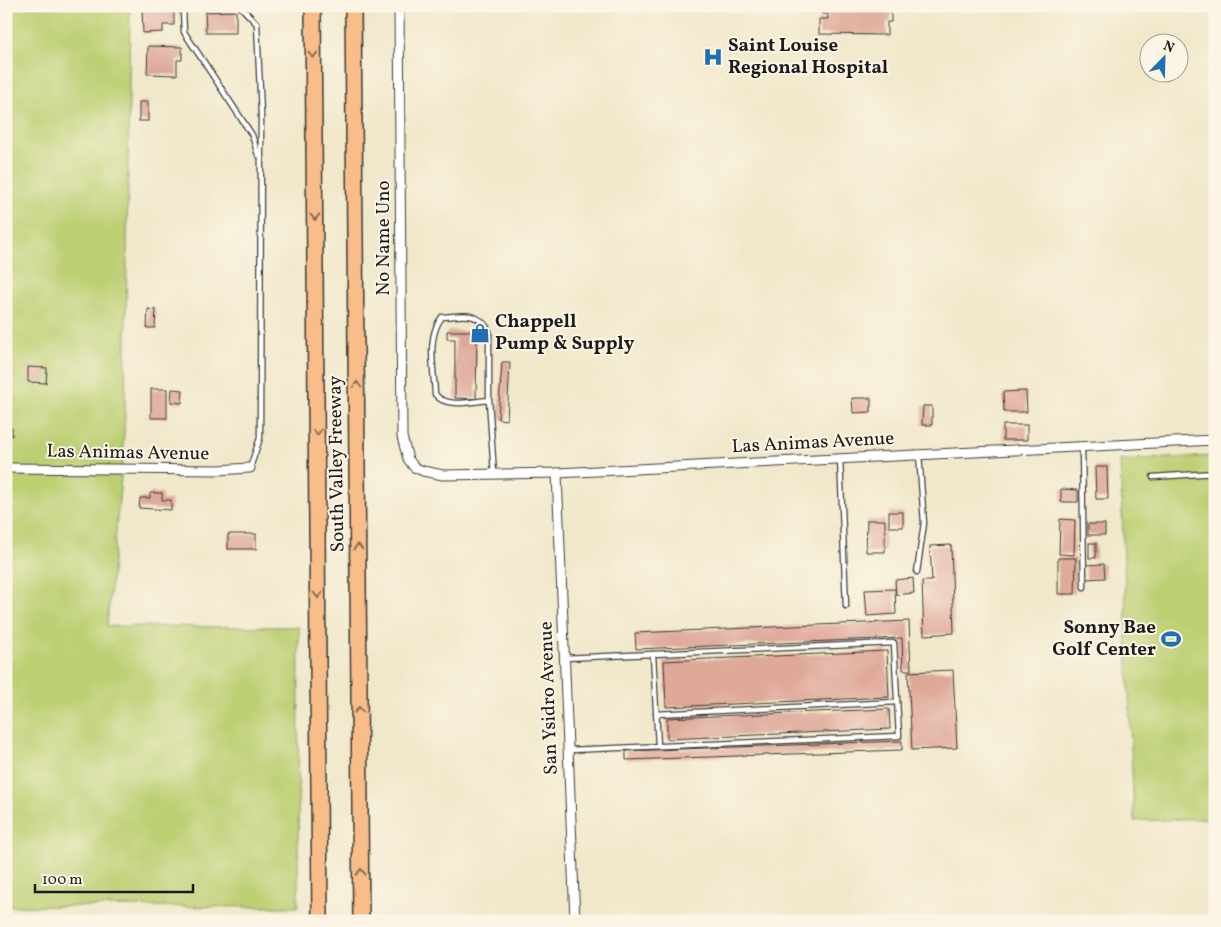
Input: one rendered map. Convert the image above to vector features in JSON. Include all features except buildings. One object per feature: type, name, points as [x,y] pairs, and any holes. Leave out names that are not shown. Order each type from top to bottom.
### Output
[{"type":"highway","name":"South Valley Freeway","points":[[313,6],[320,921]]},
{"type":"highway","name":"South Valley Freeway","points":[[353,6],[361,921]]},
{"type":"street","name":"No Name Uno","points":[[399,6],[402,437],[408,460],[414,467]]},
{"type":"street","name":"Las Animas Avenue","points":[[414,467],[423,471],[442,474],[557,473],[1215,440]]},
{"type":"street","name":"Las Animas Avenue","points":[[6,468],[218,470],[250,468]]},
{"type":"street","name":"San Ysidro Avenue","points":[[557,473],[575,921]]},
{"type":"lane","points":[[186,6],[184,8],[184,32],[252,135],[260,158]]},
{"type":"lane","points":[[240,6],[257,24],[261,114],[260,438],[250,468]]},
{"type":"lane","points":[[489,400],[448,402],[439,400],[435,394],[432,335],[436,324],[442,317],[476,316],[485,323],[489,331],[489,400],[494,474]]},
{"type":"lane","points":[[1082,446],[1084,587]]},
{"type":"lane","points":[[917,572],[924,523],[919,454]]},
{"type":"lane","points":[[840,458],[846,606]]},
{"type":"lane","points":[[1153,477],[1215,473]]},
{"type":"lane","points":[[564,658],[894,643],[899,736],[568,750]]},
{"type":"lane","points":[[653,654],[658,746]]},
{"type":"lane","points":[[656,714],[897,702]]},
{"type":"green space","points":[[6,6],[130,6],[125,413],[122,467],[107,626],[299,627],[298,907],[6,906]]},
{"type":"green space","name":"Sonny Bae Golf Center","points":[[1215,456],[1215,818],[1134,821],[1120,460]]},
{"type":"place","name":"Saint Louise Regional Hospital","points":[[713,57]]},
{"type":"place","name":"Chappell Pump & Supply","points":[[480,333]]},
{"type":"place","name":"Sonny Bae Golf Center","points":[[1171,639]]}]
